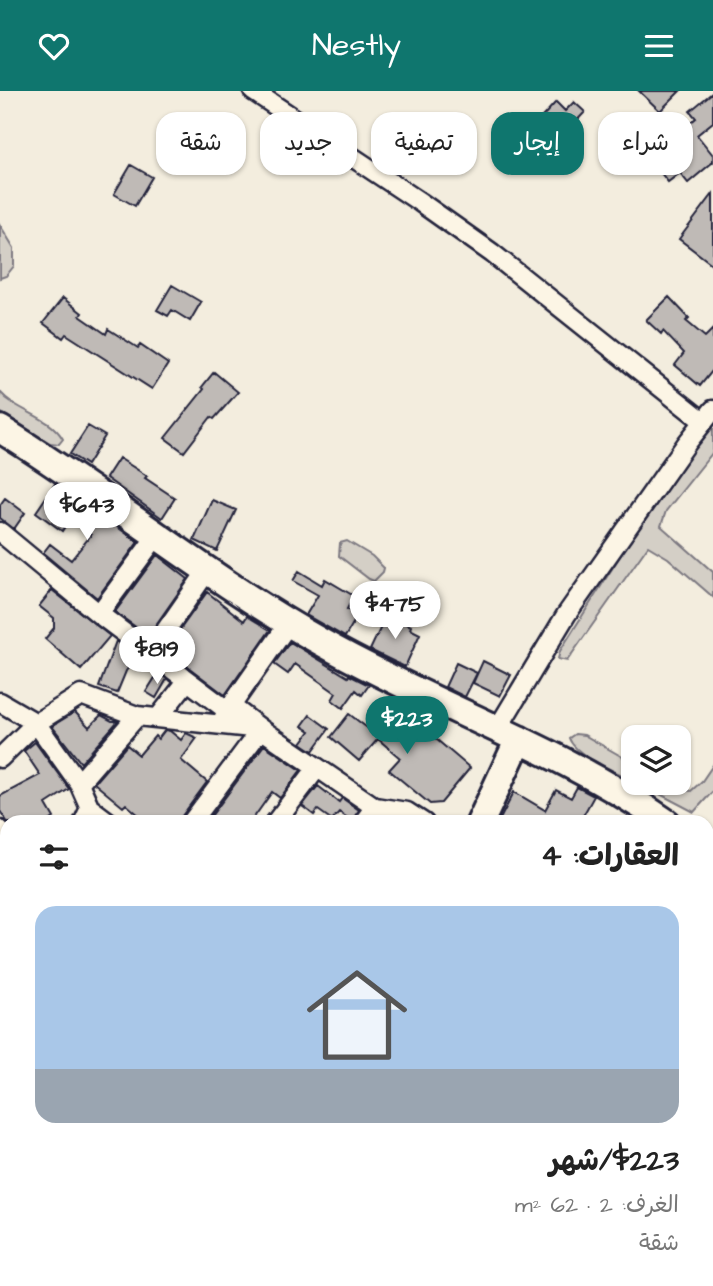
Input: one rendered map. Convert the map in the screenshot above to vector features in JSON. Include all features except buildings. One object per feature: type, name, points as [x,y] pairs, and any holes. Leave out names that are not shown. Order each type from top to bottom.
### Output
[{"type":"main road","points":[[0,429],[60,466],[159,534],[207,571],[289,622],[377,673],[596,778],[654,815]]},
{"type":"main road","points":[[483,815],[508,734]]},
{"type":"street","points":[[253,91],[492,253],[708,415],[566,615],[508,734]]},
{"type":"street","points":[[0,531],[99,614],[226,714],[261,729],[376,807],[407,812]]},
{"type":"street","points":[[99,614],[159,534]]},
{"type":"street","points":[[150,653],[207,571]]},
{"type":"street","points":[[226,714],[289,622]]},
{"type":"street","points":[[158,718],[187,681]]},
{"type":"street","points":[[0,758],[36,723],[81,695],[137,716],[158,718],[226,714]]},
{"type":"street","points":[[0,702],[36,723],[79,783],[87,815]]},
{"type":"street","points":[[79,783],[137,716]]},
{"type":"street","points":[[197,815],[261,729]]},
{"type":"street","points":[[281,815],[317,768]]},
{"type":"street","points":[[350,789],[373,790],[412,815]]},
{"type":"street","points":[[370,815],[376,807]]},
{"type":"shaded area","points":[[0,225],[14,248],[14,266],[6,276],[0,278]]},
{"type":"shaded area","points":[[0,392],[15,405],[42,419],[57,431],[63,439],[59,444],[50,443],[0,412]]},
{"type":"shaded area","points":[[713,420],[713,452],[666,511],[661,526],[713,572],[713,597],[668,558],[648,546],[567,661],[558,659],[560,651],[646,515]]},
{"type":"shaded area","points":[[347,541],[372,556],[384,568],[374,581],[339,556],[340,543]]},
{"type":"shaded area","points":[[575,734],[584,735],[621,756],[621,774],[579,751],[569,738]]},
{"type":"shaded area","points":[[713,765],[713,791],[694,812],[662,795],[691,795],[691,791]]}]
